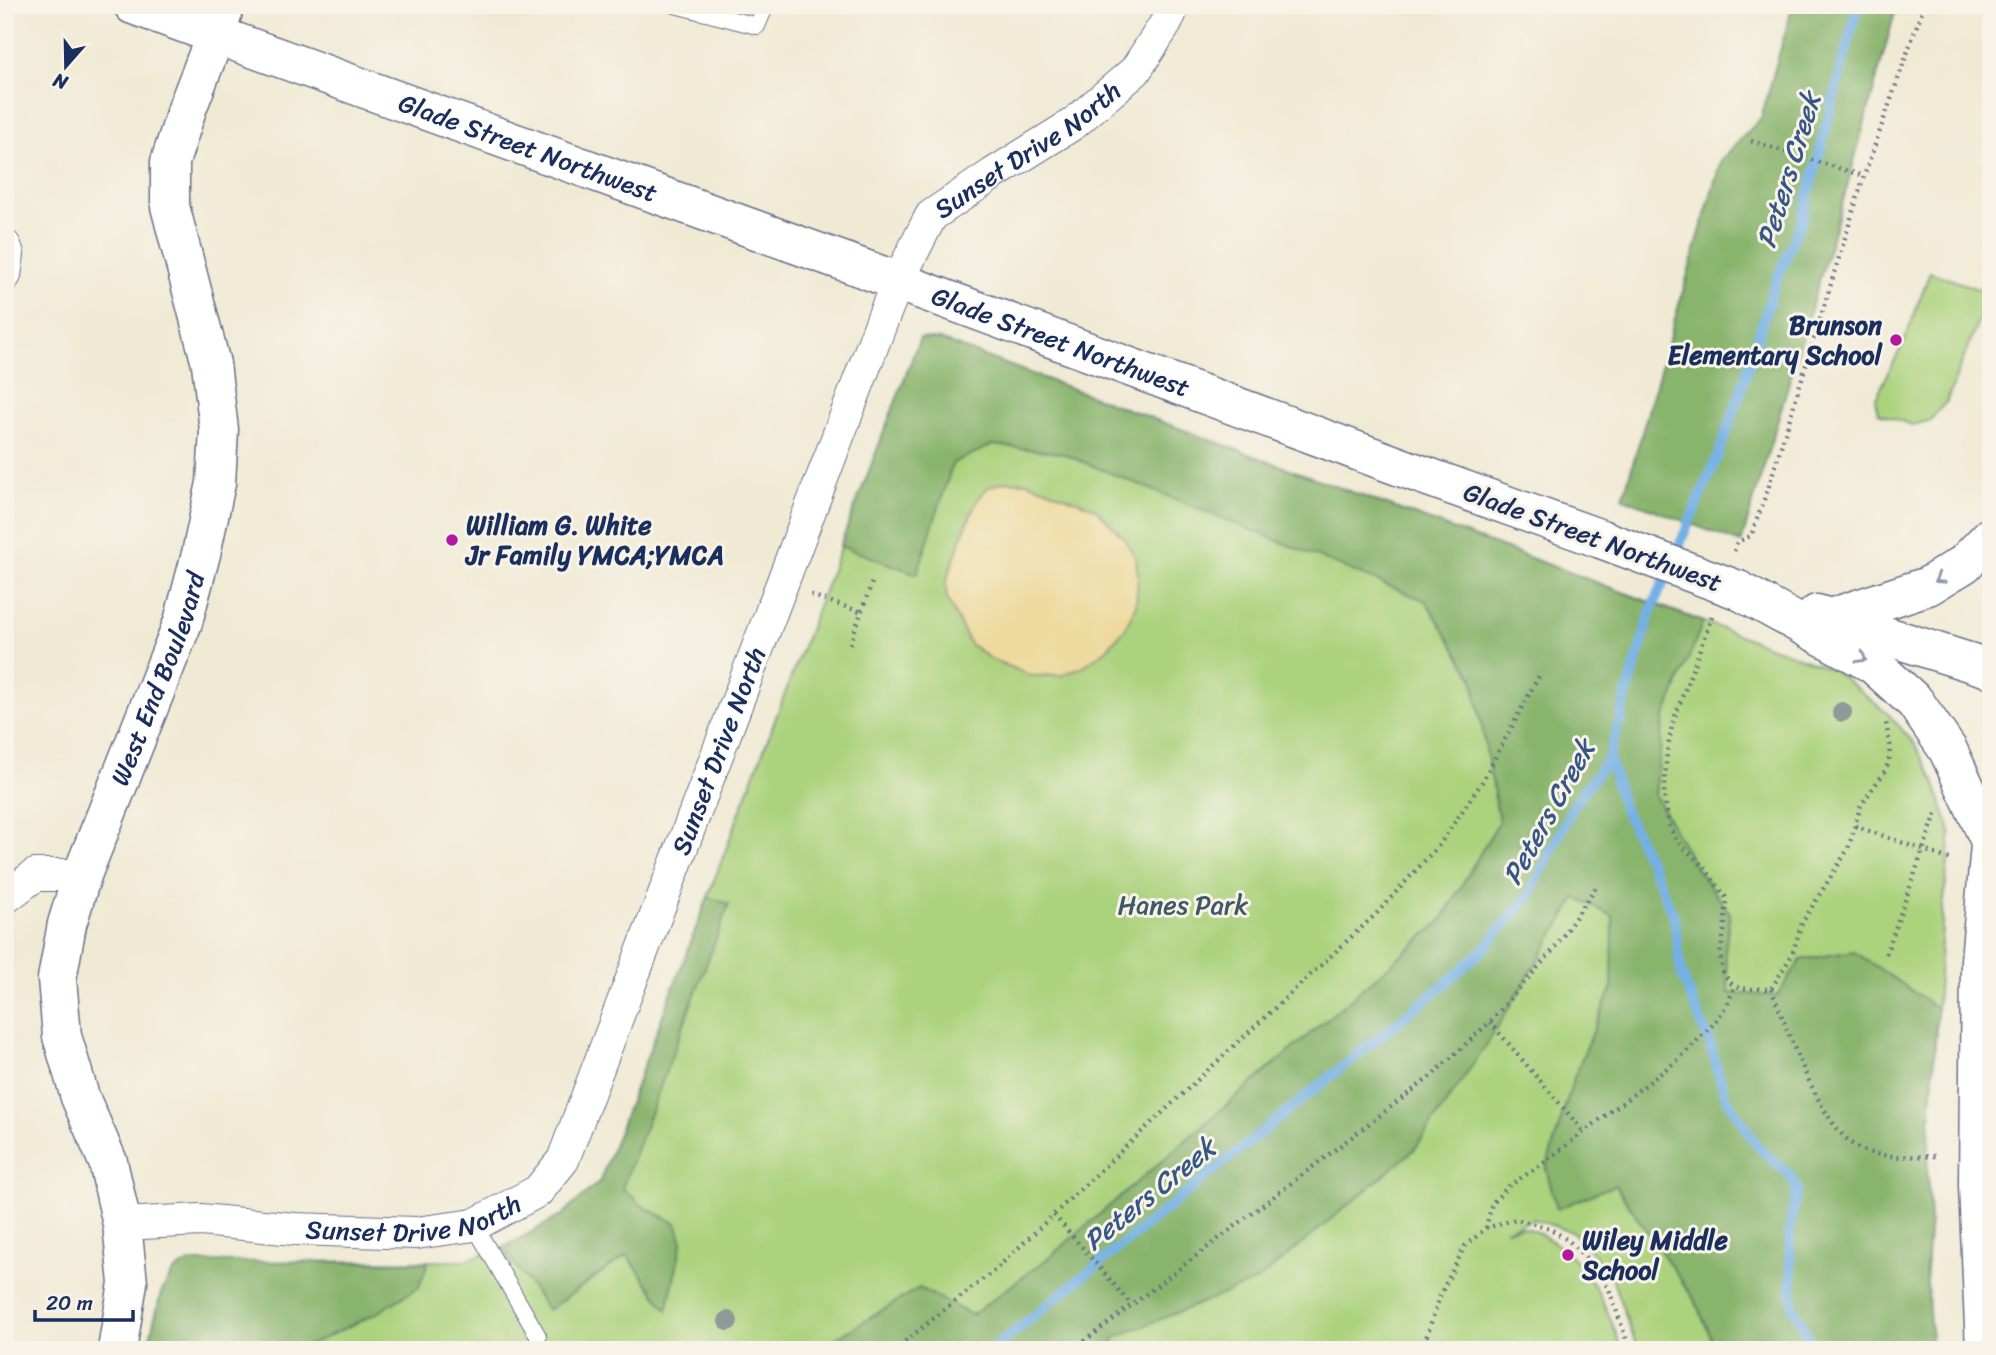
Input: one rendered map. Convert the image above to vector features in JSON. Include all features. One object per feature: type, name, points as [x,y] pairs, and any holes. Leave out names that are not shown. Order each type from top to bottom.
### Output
[{"type":"street","name":"Glade Street Northwest","points":[[133,5],[221,20],[898,281],[1406,470],[1830,618],[1991,670]]},
{"type":"street","name":"Sunset Drive North","points":[[121,1224],[201,1220],[295,1228],[416,1233],[474,1225],[538,1191],[563,1160],[898,281],[931,216],[1073,124],[1135,71],[1166,23],[1174,5]]},
{"type":"street","name":"West End Boulevard","points":[[117,1350],[128,1283],[121,1224],[108,1162],[80,1097],[62,1036],[57,979],[67,924],[82,875],[183,622],[216,483],[219,430],[211,364],[170,206],[170,162],[221,20]]},
{"type":"street","points":[[5,246],[8,254],[5,275]]},
{"type":"street","points":[[1830,618],[1928,586],[1964,564],[1991,536]]},
{"type":"street","points":[[1729,583],[1873,664],[1915,702],[1948,750],[1990,837],[1980,961],[1985,1350]]},
{"type":"street","points":[[5,898],[35,876],[82,875]]},
{"type":"lane","points":[[675,5],[757,26],[765,5]]},
{"type":"lane","points":[[474,1225],[538,1336]]},
{"type":"path","points":[[1771,989],[1734,987],[1723,973],[1720,954],[1727,899],[1704,866],[1676,840],[1668,824],[1664,795],[1667,751],[1673,722],[1729,583],[1737,542],[1751,536],[1768,489],[1864,176],[1924,5]]},
{"type":"path","points":[[1751,141],[1864,176]]},
{"type":"path","points":[[850,644],[872,582]]},
{"type":"path","points":[[810,595],[861,612]]},
{"type":"path","points":[[894,1350],[996,1269],[1376,914],[1440,844],[1482,782],[1539,676]]},
{"type":"path","points":[[1771,989],[1792,955],[1802,923],[1848,849],[1861,805],[1885,771],[1890,745],[1887,731]]},
{"type":"path","points":[[1886,954],[1939,805]]},
{"type":"path","points":[[1855,826],[1952,860]]},
{"type":"path","points":[[1073,1350],[1430,1077],[1490,1021],[1554,949],[1596,887]]},
{"type":"path","points":[[1486,1228],[1492,1203],[1510,1185],[1538,1167],[1678,1060],[1718,1019],[1734,987]]},
{"type":"path","points":[[1771,989],[1812,1084],[1842,1136],[1858,1148],[1874,1154],[1937,1156]]},
{"type":"path","points":[[1490,1021],[1583,1131]]},
{"type":"path","points":[[1054,1215],[1131,1304]]},
{"type":"path","points":[[1422,1350],[1441,1293],[1465,1246],[1486,1228],[1516,1219],[1549,1228],[1569,1241],[1589,1261],[1609,1289],[1630,1350]]},
{"type":"green space","points":[[1793,5],[1897,5],[1843,201],[1741,543],[1623,498],[1721,160],[1761,118]]},
{"type":"green space","points":[[1930,272],[1989,293],[1947,401],[1929,421],[1912,425],[1878,413],[1875,400],[1904,342]]},
{"type":"green space","name":"Hanes Park","points":[[920,338],[940,340],[1834,670],[1888,714],[1914,743],[1935,783],[1951,833],[1943,909],[1927,1173],[1930,1218],[1615,1185],[1694,1299],[1717,1350],[1638,1350],[1610,1273],[1574,1233],[1534,1219],[1505,1230],[1521,1227],[1533,1230],[1566,1251],[1587,1275],[1604,1303],[1622,1350],[147,1350],[161,1293],[173,1272],[190,1262],[462,1261],[521,1242],[562,1215],[600,1181]]},
{"type":"green space","points":[[920,338],[940,340],[1703,622],[1664,719],[1655,795],[1693,863],[1730,913],[1725,951],[1729,993],[1777,996],[1801,960],[1853,951],[1937,1008],[1927,1173],[1930,1218],[1926,1271],[1932,1350],[1717,1350],[1694,1299],[1615,1185],[1557,1209],[1546,1169],[1574,1077],[1612,987],[1613,916],[1576,898],[1487,1044],[1414,1150],[1257,1281],[1118,1336],[1106,1350],[815,1350],[919,1288],[972,1315],[1051,1256],[1441,921],[1499,821],[1473,678],[1426,601],[1061,453],[992,445],[953,463],[917,574],[840,546]]},
{"type":"green space","points":[[708,897],[729,904],[622,1188],[644,1207],[676,1223],[682,1242],[667,1310],[627,1255],[548,1310],[503,1248],[562,1215],[600,1181]]},
{"type":"green space","points":[[190,1262],[428,1262],[419,1287],[375,1314],[299,1350],[147,1350],[161,1293],[173,1272]]},
{"type":"sand","points":[[1007,481],[1028,482],[1095,508],[1124,538],[1136,559],[1136,605],[1125,629],[1106,650],[1084,666],[1063,675],[1032,676],[991,659],[970,644],[947,599],[946,581],[977,501],[988,487]]},
{"type":"waterway","name":"Peters Creek","points":[[1674,558],[1718,455],[1774,286],[1802,220],[1858,5]]},
{"type":"waterway","name":"Peters Creek","points":[[992,1350],[1440,988],[1482,951],[1529,896],[1574,805],[1609,757],[1650,614],[1668,571]]},
{"type":"waterway","points":[[1609,757],[1622,805],[1674,916],[1681,973],[1709,1041],[1726,1098],[1759,1148],[1790,1175],[1797,1189],[1789,1233],[1793,1306],[1814,1350]]},
{"type":"place","name":"Brunson Elementary School","points":[[1896,340]]},
{"type":"place","name":"William G. White Jr Family YMCA;YMCA","points":[[452,540]]},
{"type":"place","name":"Wiley Middle School","points":[[1568,1255]]}]
